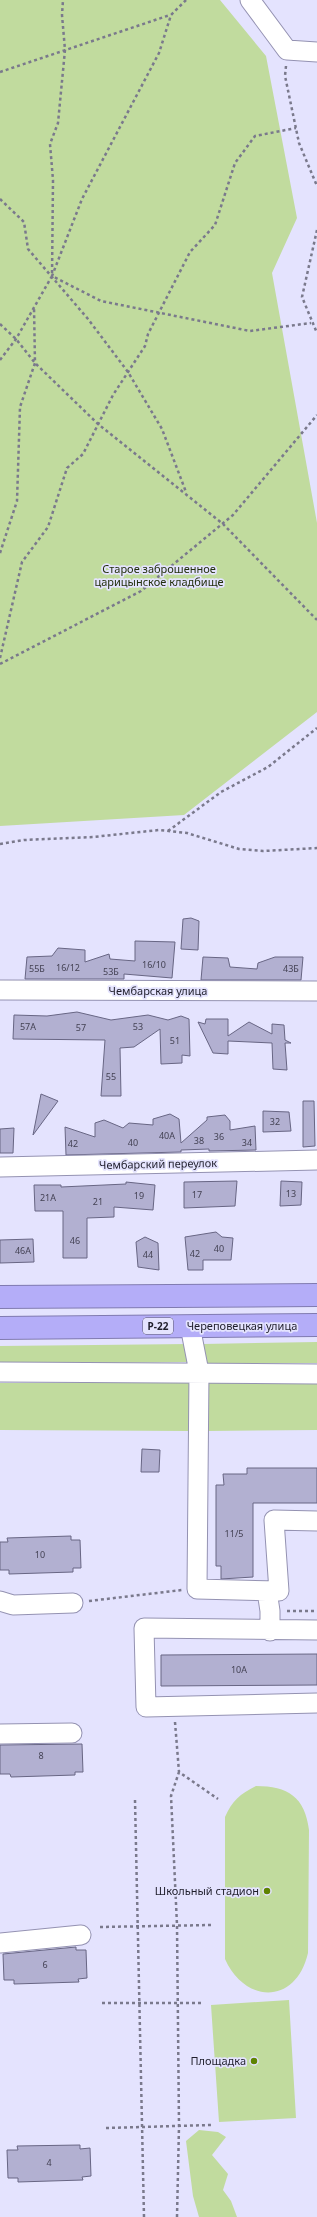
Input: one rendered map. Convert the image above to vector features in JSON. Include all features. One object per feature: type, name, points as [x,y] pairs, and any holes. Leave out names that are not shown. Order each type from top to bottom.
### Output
[{"type":"highway","points":[[0,1297],[317,1295]]},
{"type":"highway","name":"Череповецкая улица","points":[[0,1328],[317,1325]]},
{"type":"street","points":[[250,0],[287,50],[317,52]]},
{"type":"street","name":"Чембарская улица","points":[[0,990],[317,991]]},
{"type":"street","name":"Чембарский переулок","points":[[0,1168],[317,1160]]},
{"type":"street","points":[[190,1326],[199,1372],[197,1589],[279,1591],[274,1520],[317,1521]]},
{"type":"street","points":[[0,1372],[199,1372],[317,1374]]},
{"type":"street","points":[[267,1591],[270,1611],[270,1631]]},
{"type":"street","points":[[0,1601],[14,1605],[73,1603]]},
{"type":"street","points":[[317,1630],[270,1631],[144,1628],[146,1707],[317,1703]]},
{"type":"street","points":[[0,1734],[72,1733]]},
{"type":"street","points":[[0,1943],[81,1935]]},
{"type":"path","points":[[52,276],[53,180],[50,144],[58,123],[65,50],[62,15],[63,0]]},
{"type":"path","points":[[0,72],[171,15],[186,0]]},
{"type":"path","points":[[0,360],[16,339],[52,276],[82,199],[159,53],[171,15]]},
{"type":"path","points":[[287,50],[285,76],[299,143],[317,186]]},
{"type":"path","points":[[0,658],[22,562],[48,527],[67,468],[83,454],[98,424],[145,346],[148,334],[190,252],[215,225],[235,163],[255,136],[296,128]]},
{"type":"path","points":[[0,199],[24,222],[28,248],[88,319],[128,372],[162,429],[186,494]]},
{"type":"path","points":[[317,230],[302,297],[311,323],[317,333]]},
{"type":"path","points":[[52,276],[101,301],[250,331],[311,323]]},
{"type":"path","points":[[0,553],[17,500],[20,406],[35,363],[34,306]]},
{"type":"path","points":[[0,324],[16,339],[35,363],[98,424],[223,524],[317,620]]},
{"type":"path","points":[[0,664],[141,591],[232,516],[317,415]]},
{"type":"path","points":[[167,831],[221,792],[268,767],[317,728]]},
{"type":"path","points":[[0,844],[24,840],[93,837],[167,831],[187,833],[239,849],[263,851],[317,848]]},
{"type":"path","points":[[73,1603],[197,1589]]},
{"type":"path","points":[[270,1611],[317,1611]]},
{"type":"path","points":[[174,1706],[179,1772],[171,1796],[177,1925],[176,2003],[179,2126],[177,2217]]},
{"type":"path","points":[[179,1772],[218,1799]]},
{"type":"path","points":[[135,1800],[138,2003],[144,2217]]},
{"type":"path","points":[[100,1927],[210,1925]]},
{"type":"path","points":[[102,2003],[204,2003]]},
{"type":"path","points":[[106,2128],[211,2125]]},
{"type":"green space","name":"Старое заброшенное царицынское кладбище","points":[[0,0],[220,0],[266,56],[297,218],[272,273],[317,523],[317,712],[184,815],[0,826]]},
{"type":"green space","points":[[317,1342],[317,1363],[203,1363],[203,1344]]},
{"type":"green space","points":[[189,1344],[189,1362],[0,1364],[0,1346]]},
{"type":"green space","points":[[0,1383],[189,1383],[189,1431],[0,1430]]},
{"type":"green space","points":[[205,1383],[317,1383],[317,1430],[206,1431]]},
{"type":"green space","name":"Школьный стадион","points":[[256,1786],[277,1788],[286,1791],[293,1796],[304,1809],[309,1830],[308,1953],[302,1970],[293,1982],[282,1990],[270,1992],[257,1991],[245,1984],[234,1974],[225,1959],[225,1817],[237,1798]]},
{"type":"green space","name":"Площадка","points":[[289,2000],[296,2118],[219,2122],[211,2005]]},
{"type":"green space","points":[[199,2130],[218,2132],[226,2137],[212,2155],[228,2174],[223,2190],[231,2201],[237,2217],[199,2217],[193,2196],[186,2141]]},
{"type":"building","points":[[191,918],[199,921],[198,950],[181,949],[183,919]]},
{"type":"building","points":[[135,941],[175,942],[172,978],[124,974],[124,979],[25,979],[27,957],[52,956],[58,948],[85,950],[85,962],[109,954],[110,959],[135,961]]},
{"type":"building","points":[[203,957],[228,958],[230,967],[257,969],[258,963],[275,957],[303,957],[301,980],[201,980]]},
{"type":"building","points":[[77,1012],[111,1020],[148,1015],[168,1020],[181,1016],[189,1019],[190,1056],[182,1055],[182,1063],[161,1064],[160,1029],[134,1047],[120,1048],[121,1096],[101,1096],[105,1040],[13,1039],[14,1015],[47,1016]]},
{"type":"building","points":[[206,1019],[228,1019],[228,1036],[249,1022],[272,1034],[272,1024],[284,1025],[285,1040],[291,1043],[285,1043],[287,1070],[273,1069],[272,1043],[228,1041],[228,1054],[213,1053],[198,1022],[205,1024]]},
{"type":"building","points":[[41,1094],[58,1101],[33,1135]]},
{"type":"building","points":[[303,1101],[314,1101],[315,1146],[303,1147]]},
{"type":"building","points":[[263,1111],[289,1112],[291,1131],[263,1132]]},
{"type":"building","points":[[170,1114],[179,1119],[181,1143],[207,1120],[207,1117],[225,1115],[230,1121],[230,1130],[255,1126],[256,1150],[209,1151],[209,1149],[181,1150],[181,1152],[66,1155],[65,1127],[95,1137],[95,1123],[104,1120],[123,1128],[129,1123],[153,1125],[153,1119]]},
{"type":"building","points":[[14,1128],[13,1153],[0,1153],[0,1129]]},
{"type":"building","points":[[237,1181],[235,1206],[184,1208],[184,1182]]},
{"type":"building","points":[[281,1181],[302,1182],[301,1205],[280,1206]]},
{"type":"building","points":[[126,1182],[155,1185],[153,1210],[114,1207],[114,1217],[87,1218],[87,1258],[63,1258],[63,1211],[35,1211],[34,1185],[61,1185],[61,1187],[126,1184]]},
{"type":"building","points":[[216,1232],[222,1237],[233,1238],[231,1260],[203,1260],[203,1270],[188,1270],[185,1237]]},
{"type":"building","points":[[145,1237],[158,1243],[159,1270],[138,1267],[136,1242]]},
{"type":"building","points":[[33,1239],[34,1262],[0,1263],[0,1240]]},
{"type":"building","points":[[142,1449],[160,1450],[159,1472],[141,1472]]},
{"type":"building","points":[[247,1468],[317,1468],[317,1503],[253,1503],[253,1577],[221,1579],[221,1566],[216,1566],[216,1485],[224,1485],[223,1474],[247,1474]]},
{"type":"building","points":[[71,1536],[71,1540],[80,1540],[81,1568],[73,1568],[73,1572],[9,1574],[9,1570],[0,1570],[0,1542],[8,1542],[7,1538]]},
{"type":"building","points":[[317,1654],[317,1685],[161,1686],[161,1655]]},
{"type":"building","points":[[82,1744],[83,1772],[75,1772],[75,1775],[11,1777],[10,1774],[0,1774],[0,1745]]},
{"type":"building","points":[[76,1947],[76,1950],[86,1950],[87,1978],[78,1979],[79,1982],[14,1984],[14,1980],[4,1980],[3,1954]]},
{"type":"building","points":[[80,2145],[80,2149],[90,2148],[91,2176],[82,2177],[83,2180],[18,2182],[18,2178],[8,2178],[7,2150],[18,2150],[17,2146]]},
{"type":"place","name":"Школьный стадион","points":[[267,1891]]},
{"type":"place","name":"Площадка","points":[[254,2061]]}]
